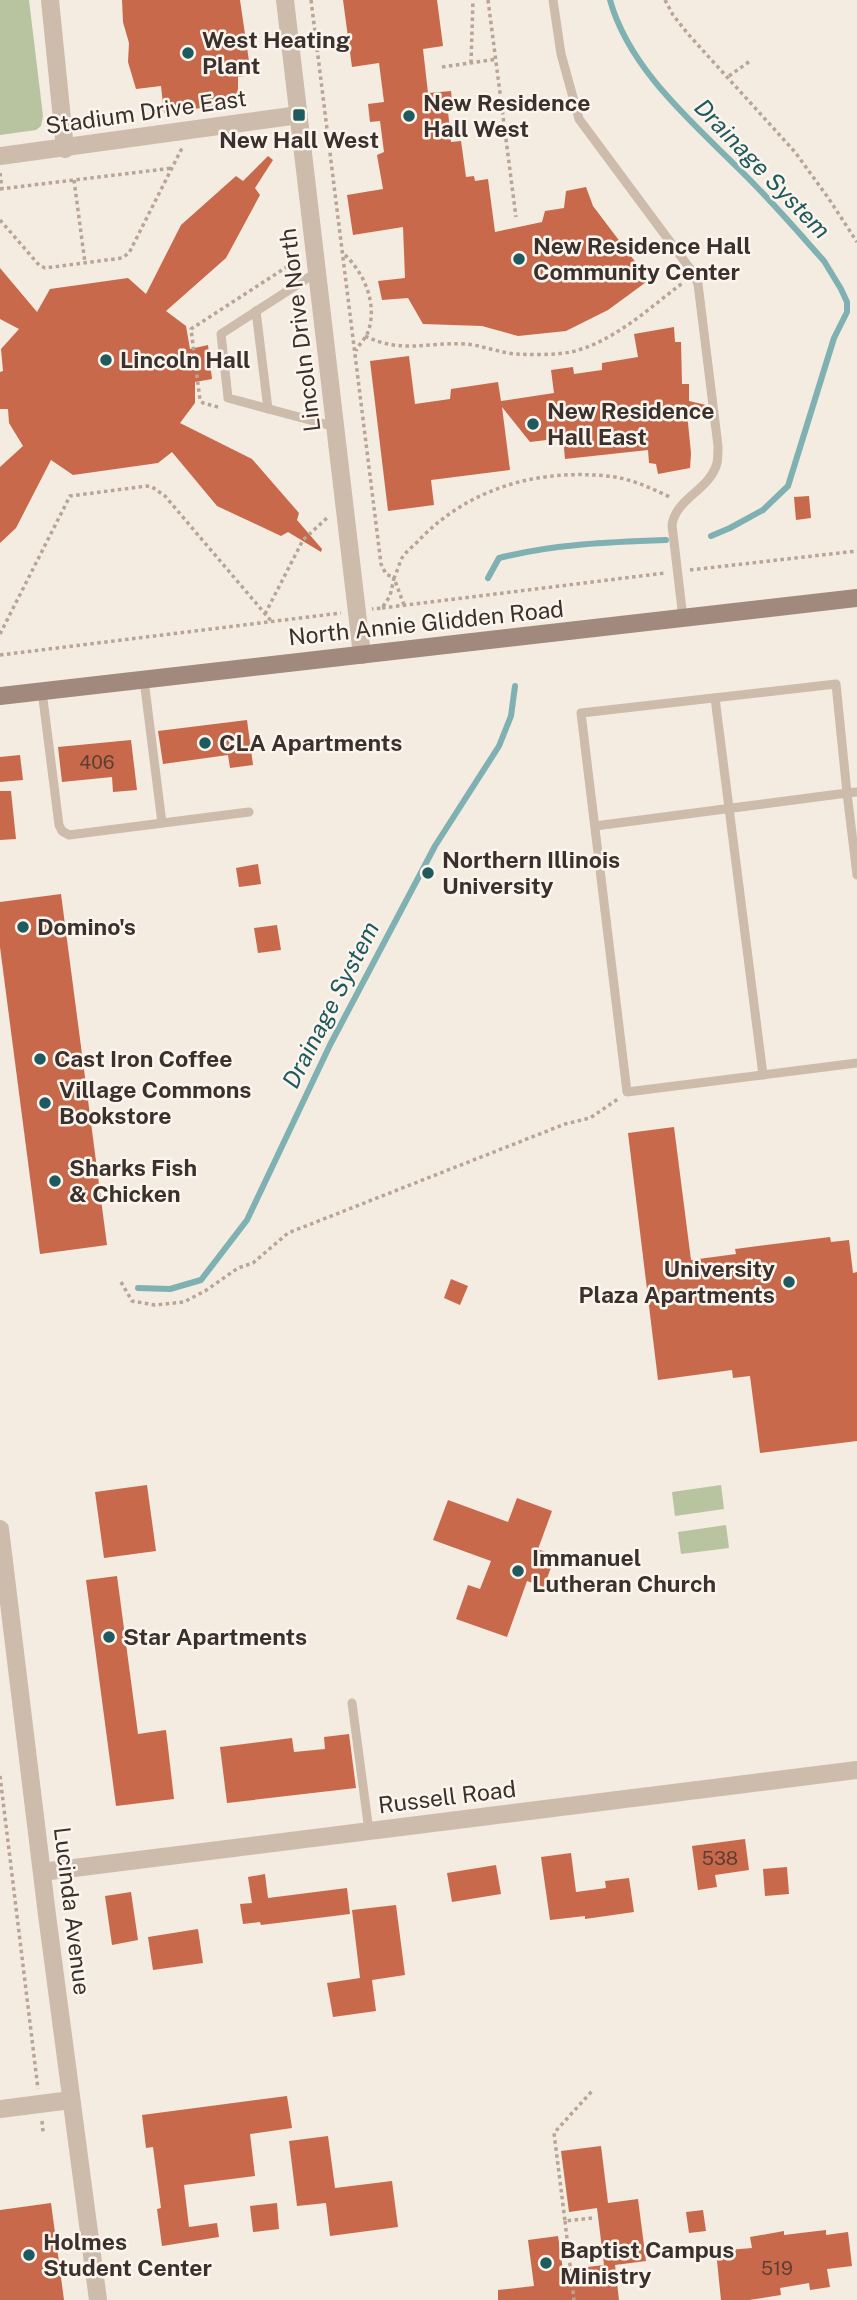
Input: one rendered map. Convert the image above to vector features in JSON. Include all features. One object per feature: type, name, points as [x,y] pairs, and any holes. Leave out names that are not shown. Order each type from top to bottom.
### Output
[{"type":"main road","name":"North Annie Glidden Road","points":[[0,696],[857,598]]},
{"type":"street","points":[[50,0],[65,149]]},
{"type":"street","name":"Lincoln Drive North","points":[[285,0],[362,655]]},
{"type":"street","name":"Stadium Drive East","points":[[0,156],[299,115]]},
{"type":"street","name":"Lucinda Avenue","points":[[0,1529],[98,2300]]},
{"type":"street","name":"Russell Road","points":[[42,1872],[857,1770]]},
{"type":"street","points":[[0,2109],[71,2100]]},
{"type":"lane","points":[[553,0],[561,54],[579,119],[694,274],[698,284],[718,446],[717,463],[699,491],[674,514],[683,618]]},
{"type":"lane","points":[[317,272],[221,334],[228,398],[336,427]]},
{"type":"lane","points":[[256,311],[268,409]]},
{"type":"lane","points":[[144,680],[162,823]]},
{"type":"lane","points":[[857,875],[852,793],[836,684],[581,713],[628,1092],[857,1063]]},
{"type":"lane","points":[[42,691],[59,825],[62,831],[69,835],[250,812]]},
{"type":"lane","points":[[716,698],[763,1075]]},
{"type":"lane","points":[[595,826],[852,793]]},
{"type":"lane","points":[[352,1703],[369,1831]]},
{"type":"path","points":[[311,0],[381,565],[386,574],[394,578],[404,605]]},
{"type":"path","points":[[471,63],[473,0]]},
{"type":"path","points":[[488,0],[516,217]]},
{"type":"path","points":[[665,0],[688,34],[729,76],[795,152],[857,242]]},
{"type":"path","points":[[442,67],[497,59]]},
{"type":"path","points":[[729,76],[750,61]]},
{"type":"path","points":[[0,220],[39,265],[45,268],[126,257],[181,150],[194,148]]},
{"type":"path","points":[[0,173],[1,189],[173,168]]},
{"type":"path","points":[[74,180],[85,263]]},
{"type":"path","points":[[343,253],[357,267],[368,287],[368,332],[355,352]]},
{"type":"path","points":[[225,409],[202,403],[200,400],[191,329],[301,258]]},
{"type":"path","points":[[365,337],[393,347],[466,344],[513,354],[570,352],[601,341],[630,323],[694,274]]},
{"type":"path","points":[[382,608],[390,596],[402,557],[437,522],[469,499],[518,481],[565,474],[608,476],[636,482],[683,503]]},
{"type":"path","points":[[0,634],[71,496],[147,486],[165,496],[272,622]]},
{"type":"path","points":[[265,614],[303,540],[332,513],[334,525]]},
{"type":"path","points":[[0,654],[857,551]]},
{"type":"path","points":[[121,1282],[132,1301],[155,1305],[184,1302],[238,1269],[253,1263],[288,1233],[565,1124],[590,1118],[628,1092]]},
{"type":"path","points":[[0,1776],[36,2068]]},
{"type":"path","points":[[574,2300],[554,2133],[593,2090]]},
{"type":"path","points":[[565,2221],[592,2218]]},
{"type":"green space","points":[[0,0],[29,0],[43,116],[41,126],[36,130],[0,135]]},
{"type":"green space","points":[[721,1485],[724,1509],[675,1516],[672,1492]]},
{"type":"green space","points":[[726,1525],[729,1548],[681,1554],[678,1532]]},
{"type":"building","name":"West Heating Plant","points":[[122,0],[240,0],[251,75],[238,77],[238,103],[164,113],[161,86],[136,89],[128,62],[129,43],[123,22]]},
{"type":"building","points":[[343,0],[437,0],[443,46],[423,49],[428,93],[451,91],[453,110],[448,111],[451,142],[461,141],[466,177],[474,176],[475,181],[488,179],[495,232],[542,222],[545,211],[564,208],[566,191],[586,187],[593,206],[649,280],[608,310],[566,331],[518,336],[482,326],[423,324],[408,298],[382,300],[378,281],[405,278],[403,227],[353,235],[347,195],[383,189],[377,155],[384,152],[380,121],[370,122],[368,104],[384,102],[379,63],[352,67]]},
{"type":"building","name":"Lincoln Hall","points":[[268,156],[273,160],[255,188],[260,195],[226,258],[166,311],[186,326],[190,349],[208,345],[212,379],[195,382],[195,403],[180,423],[252,459],[299,513],[297,520],[322,549],[321,552],[288,532],[281,536],[217,506],[172,452],[158,463],[73,475],[51,460],[16,528],[0,543],[0,467],[23,446],[9,423],[8,409],[0,409],[0,372],[3,371],[1,349],[19,329],[0,319],[0,268],[37,312],[50,289],[128,278],[146,294],[181,225],[236,176],[243,181]]},
{"type":"building","name":"New Residence Hall East","points":[[674,327],[675,342],[681,342],[682,384],[689,384],[689,401],[706,405],[687,413],[690,468],[658,474],[656,464],[649,463],[648,450],[565,459],[563,438],[530,442],[502,407],[510,470],[431,480],[434,505],[388,511],[370,361],[409,356],[415,404],[450,399],[451,389],[498,382],[501,401],[554,393],[551,370],[573,367],[574,374],[602,370],[602,363],[638,357],[634,334]]},
{"type":"building","points":[[809,496],[811,518],[796,520],[794,497]]},
{"type":"building","name":"CLA Apartments","points":[[247,720],[253,765],[230,768],[228,755],[163,764],[158,731]]},
{"type":"building","points":[[131,740],[137,790],[113,792],[112,777],[62,782],[58,747]]},
{"type":"building","points":[[20,755],[23,780],[0,782],[0,757]]},
{"type":"building","points":[[0,791],[11,791],[16,839],[0,840]]},
{"type":"building","points":[[258,864],[261,884],[239,887],[236,868]]},
{"type":"building","points":[[61,894],[107,1245],[40,1254],[0,947],[0,902]]},
{"type":"building","points":[[277,925],[281,950],[258,953],[254,928]]},
{"type":"building","name":"University Plaza Apartments","points":[[674,1127],[691,1260],[736,1254],[735,1249],[830,1237],[831,1242],[849,1240],[853,1273],[857,1272],[857,1441],[760,1453],[750,1376],[733,1378],[732,1370],[658,1380],[628,1133]]},
{"type":"building","points":[[451,1279],[468,1286],[460,1305],[444,1298]]},
{"type":"building","points":[[147,1485],[156,1551],[104,1558],[95,1492]]},
{"type":"building","name":"Immanuel Lutheran Church","points":[[517,1498],[552,1511],[538,1549],[555,1556],[544,1587],[527,1581],[507,1637],[456,1619],[468,1585],[480,1589],[491,1561],[433,1540],[448,1500],[508,1522]]},
{"type":"building","name":"Star Apartments","points":[[117,1576],[138,1734],[166,1730],[174,1799],[116,1806],[86,1580]]},
{"type":"building","points":[[349,1734],[356,1788],[227,1803],[220,1747],[292,1738],[294,1752],[325,1749],[324,1737]]},
{"type":"building","points":[[745,1839],[749,1870],[715,1875],[717,1887],[698,1890],[692,1846]]},
{"type":"building","points":[[571,1853],[576,1892],[606,1888],[605,1881],[629,1878],[634,1912],[585,1919],[585,1916],[550,1920],[541,1857]]},
{"type":"building","points":[[496,1865],[501,1894],[452,1902],[447,1873]]},
{"type":"building","points":[[787,1867],[789,1894],[765,1896],[763,1869]]},
{"type":"building","points":[[265,1874],[268,1898],[347,1888],[350,1914],[261,1925],[260,1922],[243,1924],[240,1904],[252,1903],[248,1877]]},
{"type":"building","points":[[131,1892],[138,1940],[112,1945],[105,1896]]},
{"type":"building","points":[[396,1905],[405,1975],[372,1980],[376,2011],[333,2017],[327,1983],[360,1978],[352,1910]]},
{"type":"building","points":[[198,1929],[203,1963],[153,1970],[148,1937]]},
{"type":"building","points":[[287,2096],[292,2128],[250,2134],[255,2176],[184,2185],[189,2227],[217,2223],[219,2237],[162,2246],[157,2209],[161,2208],[153,2147],[146,2148],[142,2115]]},
{"type":"building","points":[[328,2136],[335,2188],[392,2181],[398,2227],[330,2236],[326,2203],[297,2206],[289,2141]]},
{"type":"building","points":[[601,2146],[608,2203],[638,2199],[646,2261],[615,2265],[619,2300],[498,2300],[498,2290],[534,2286],[528,2240],[558,2236],[563,2270],[604,2265],[597,2208],[569,2212],[561,2151]]},
{"type":"building","name":"Holmes Student Center","points":[[51,2203],[64,2300],[0,2300],[0,2210]]},
{"type":"building","points":[[277,2203],[279,2229],[253,2232],[250,2206]]},
{"type":"building","points":[[703,2210],[706,2231],[689,2233],[686,2212]]},
{"type":"building","points":[[826,2230],[826,2235],[848,2232],[852,2266],[827,2269],[830,2287],[810,2290],[809,2283],[780,2288],[781,2295],[749,2300],[721,2300],[716,2251],[752,2248],[750,2237],[784,2231],[784,2235]]},
{"type":"waterway","name":"Drainage System","points":[[610,0],[633,51],[649,74],[687,118],[757,187],[824,261],[847,302],[847,312],[834,338],[788,486],[763,510],[711,536]]},
{"type":"waterway","name":"Drainage System","points":[[488,578],[499,558],[520,553],[582,544],[666,540]]},
{"type":"waterway","name":"Drainage System","points":[[138,1288],[170,1289],[201,1280],[247,1220],[330,1045],[435,846],[499,746],[511,716],[515,686]]},
{"type":"place","name":"West Heating Plant","points":[[188,53]]},
{"type":"place","name":"New Hall West","points":[[299,115]]},
{"type":"place","name":"New Residence Hall West","points":[[409,116]]},
{"type":"place","name":"New Residence Hall Community Center","points":[[519,259]]},
{"type":"place","name":"Lincoln Hall","points":[[106,360]]},
{"type":"place","name":"New Residence Hall East","points":[[533,424]]},
{"type":"place","name":"CLA Apartments","points":[[205,743]]},
{"type":"place","name":"Northern Illinois University","points":[[428,873]]},
{"type":"place","name":"Domino's","points":[[23,927]]},
{"type":"place","name":"Cast Iron Coffee","points":[[40,1059]]},
{"type":"place","name":"Village Commons Bookstore","points":[[45,1103]]},
{"type":"place","name":"Sharks Fish & Chicken","points":[[55,1181]]},
{"type":"place","name":"University Plaza Apartments","points":[[789,1282]]},
{"type":"place","name":"Immanuel Lutheran Church","points":[[518,1571]]},
{"type":"place","name":"Star Apartments","points":[[109,1637]]},
{"type":"place","name":"Holmes Student Center","points":[[29,2255]]},
{"type":"place","name":"Baptist Campus Ministry","points":[[546,2263]]}]
